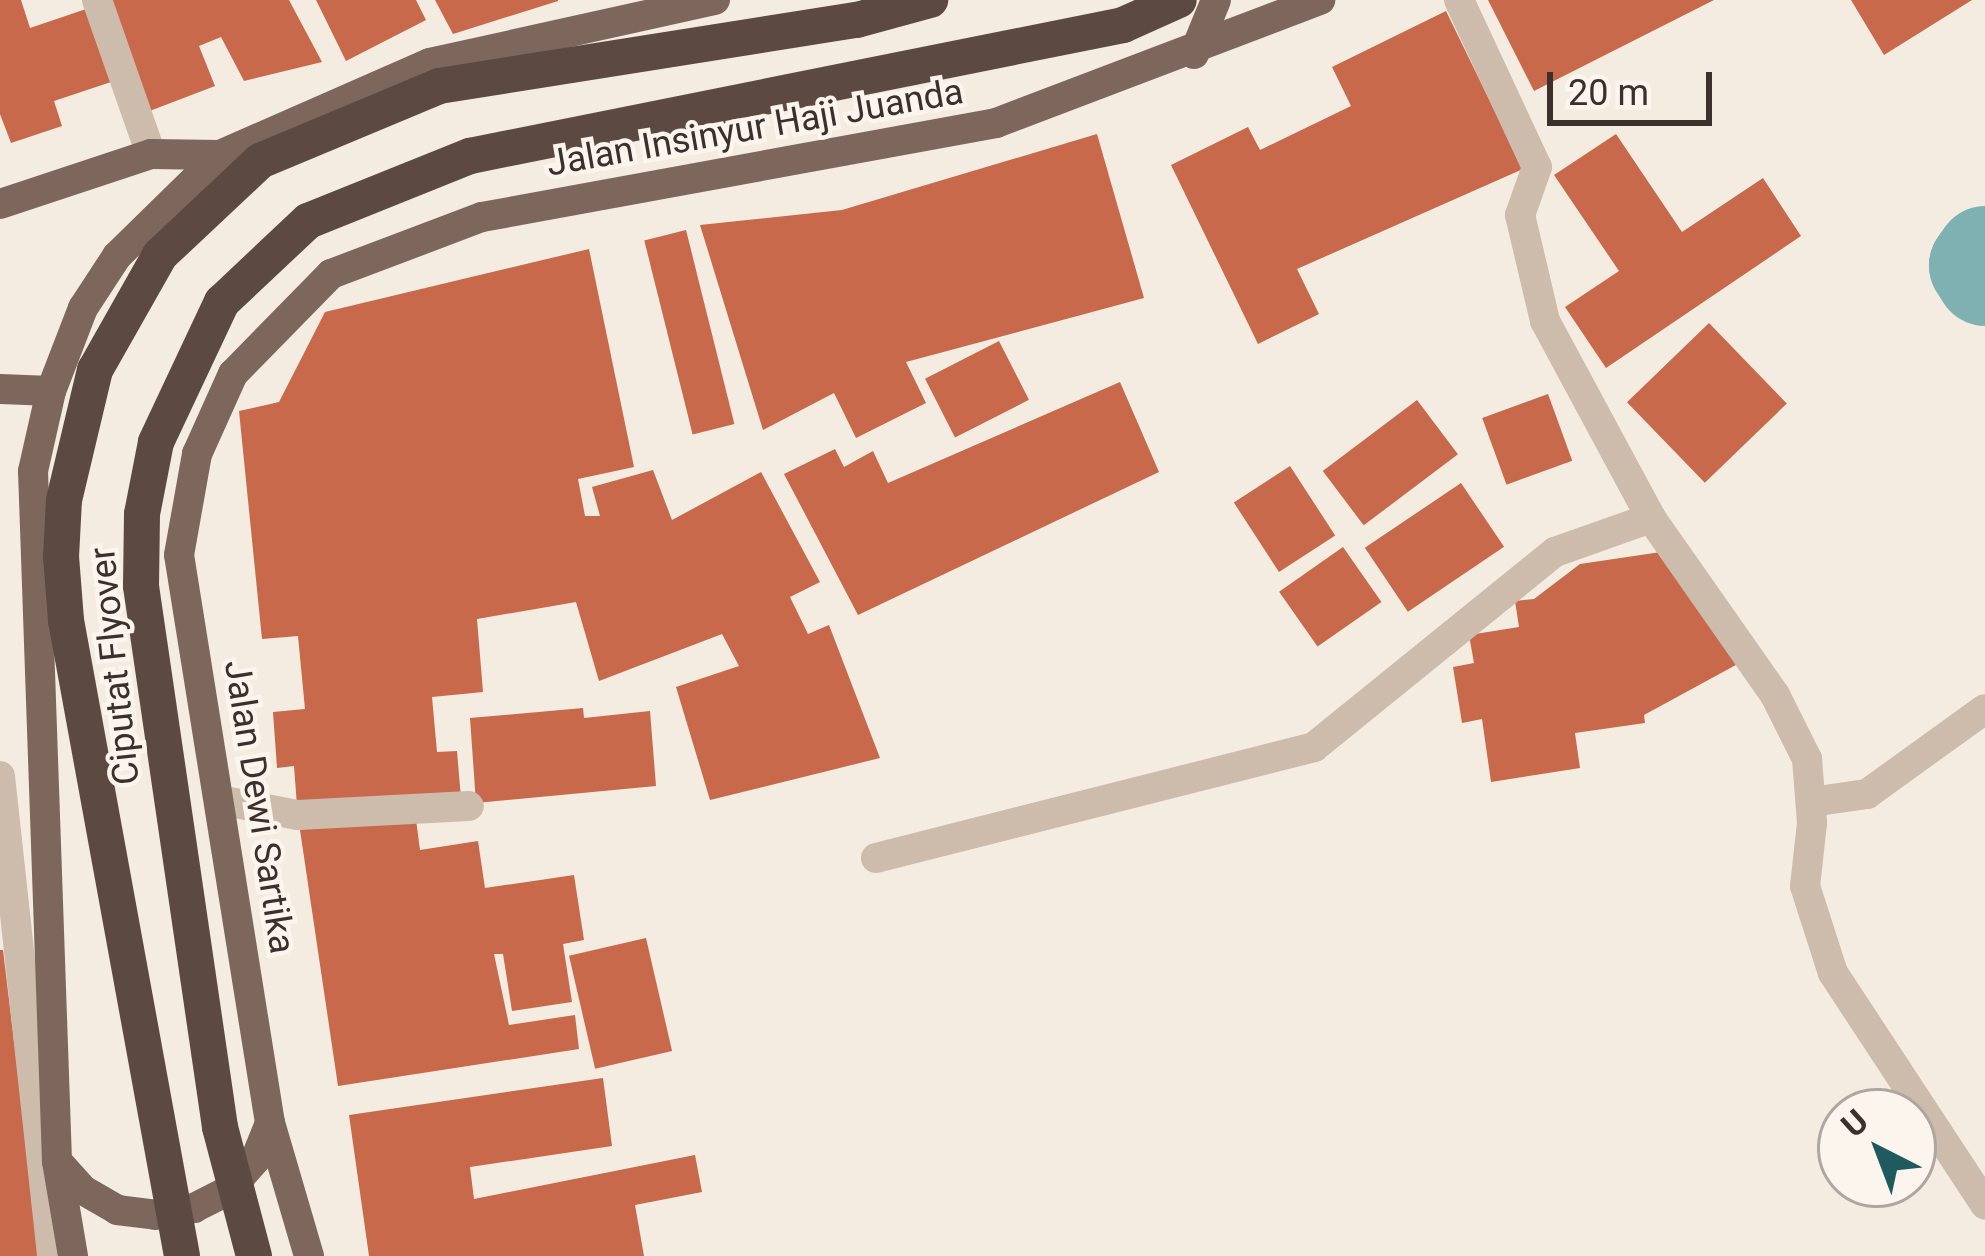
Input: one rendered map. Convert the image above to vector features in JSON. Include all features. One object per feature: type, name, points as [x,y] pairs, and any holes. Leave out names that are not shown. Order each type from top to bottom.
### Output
[{"type":"highway","name":"Ciputat Flyover","points":[[182,1256],[70,643],[61,556],[64,500],[95,370],[160,255],[260,161],[440,86],[857,20],[929,0]]},
{"type":"highway","name":"Ciputat Flyover","points":[[254,1256],[220,1127],[141,586],[142,514],[156,442],[222,302],[308,220],[470,156],[1100,30],[1179,0]]},
{"type":"main road","points":[[73,1256],[56,1161],[33,471],[51,391],[83,308],[117,256],[220,155],[430,63],[656,4],[715,0]]},
{"type":"main road","points":[[1194,54],[1216,0]]},
{"type":"main road","name":"Jalan Insinyur Haji Juanda","points":[[233,374],[331,274],[482,217],[996,123],[1194,54],[1321,0]]},
{"type":"main road","points":[[0,204],[151,154],[180,149],[220,155]]},
{"type":"main road","name":"Jalan Dewi Sartika","points":[[233,374],[197,454],[178,555],[270,1124],[309,1256]]},
{"type":"main road","points":[[0,388],[51,391]]},
{"type":"main road","points":[[56,1161],[83,1190],[117,1210],[175,1212],[229,1190],[255,1160],[270,1124]]},
{"type":"street","points":[[97,0],[151,154]]},
{"type":"street","points":[[1459,0],[1537,167],[1520,215],[1545,321],[1651,518],[1775,695],[1807,759],[1811,802],[1805,886],[1833,973],[1985,1204]]},
{"type":"street","points":[[876,858],[1314,747],[1555,552],[1651,518]]},
{"type":"street","points":[[1811,802],[1867,794],[1985,710]]},
{"type":"street","points":[[0,776],[52,1256]]},
{"type":"street","points":[[219,800],[298,815],[469,806]]},
{"type":"building","points":[[0,0],[21,0],[30,28],[95,6],[120,79],[54,101],[62,126],[11,143],[0,114]]},
{"type":"building","points":[[104,0],[289,0],[322,62],[244,81],[221,37],[199,46],[215,86],[147,112]]},
{"type":"building","points":[[316,0],[416,0],[426,20],[346,61]]},
{"type":"building","points":[[435,0],[558,0],[558,1],[453,34]]},
{"type":"building","points":[[1488,0],[1714,0],[1534,91]]},
{"type":"building","points":[[1851,0],[1972,0],[1884,55]]},
{"type":"building","points":[[1446,11],[1523,169],[1297,269],[1319,314],[1258,344],[1171,165],[1248,127],[1260,150],[1351,106],[1332,67]]},
{"type":"building","points":[[1097,134],[1144,298],[906,362],[926,403],[856,438],[834,393],[763,430],[700,225],[842,210]]},
{"type":"building","points":[[1616,134],[1682,232],[1763,178],[1801,236],[1606,368],[1565,307],[1619,271],[1554,175]]},
{"type":"building","points":[[686,230],[734,424],[693,434],[644,240]]},
{"type":"building","points":[[589,249],[634,467],[578,479],[585,516],[600,516],[592,487],[653,470],[672,520],[761,472],[820,582],[790,597],[808,634],[829,625],[880,758],[710,800],[676,687],[739,666],[722,634],[599,681],[576,602],[477,619],[483,692],[432,697],[437,752],[457,751],[461,799],[297,806],[294,766],[277,768],[273,712],[305,709],[298,636],[262,639],[239,411],[279,402],[325,312]]},
{"type":"building","points":[[1709,323],[1787,404],[1705,483],[1627,402]]},
{"type":"building","points":[[999,341],[1029,400],[955,437],[925,379]]},
{"type":"building","points":[[1120,382],[1159,472],[858,615],[784,474],[835,449],[844,467],[873,451],[888,483]]},
{"type":"building","points":[[1548,394],[1572,461],[1507,485],[1482,418]]},
{"type":"building","points":[[1417,400],[1458,454],[1364,525],[1323,471]]},
{"type":"building","points":[[1290,466],[1335,536],[1279,572],[1234,502]]},
{"type":"building","points":[[1461,483],[1504,547],[1408,612],[1365,548]]},
{"type":"building","points":[[1343,547],[1381,602],[1318,647],[1279,592]]},
{"type":"building","points":[[1661,552],[1745,660],[1644,715],[1645,723],[1575,733],[1580,768],[1491,782],[1482,719],[1462,723],[1453,667],[1474,663],[1469,635],[1519,627],[1515,601],[1534,599],[1580,564]]},
{"type":"building","points":[[583,708],[584,718],[650,711],[656,786],[476,803],[470,718]]},
{"type":"building","points":[[415,812],[420,850],[478,841],[485,888],[574,875],[584,940],[563,944],[572,1002],[512,1011],[503,954],[494,954],[509,1025],[575,1015],[579,1049],[338,1086],[300,830]]},
{"type":"building","points":[[646,938],[672,1051],[595,1069],[569,956]]},
{"type":"building","points":[[3,950],[40,1256],[0,1256]]},
{"type":"building","points":[[603,1078],[612,1146],[470,1167],[474,1199],[695,1155],[702,1192],[635,1205],[644,1256],[369,1256],[349,1115]]},
{"type":"waterway","points":[[1985,255],[1978,265],[1985,276]]}]
